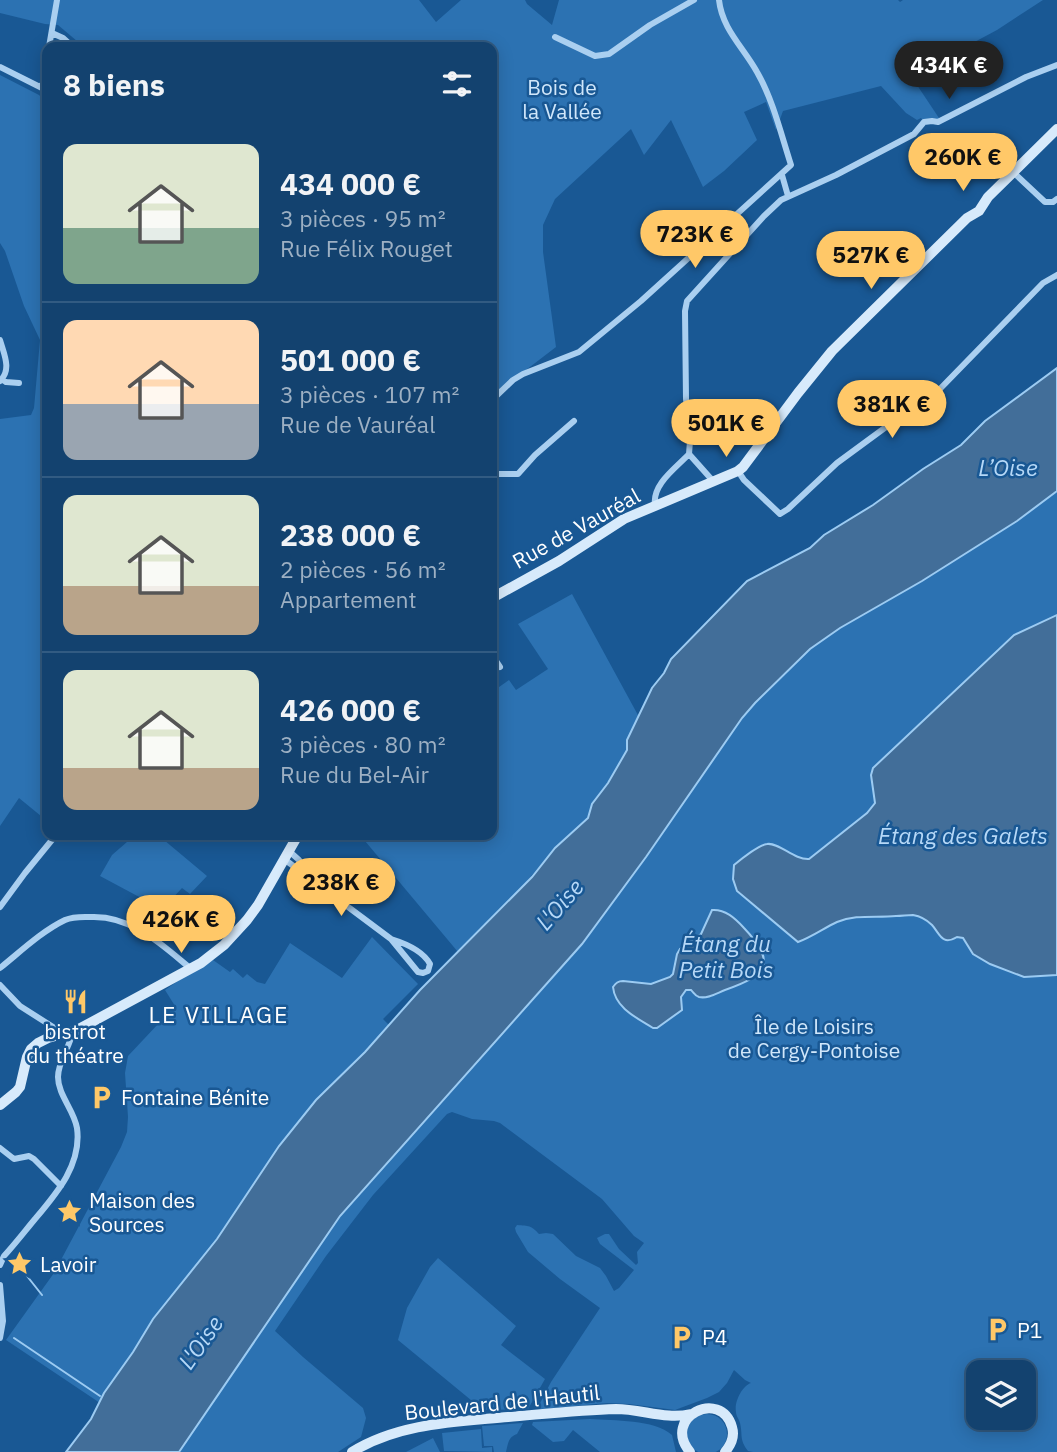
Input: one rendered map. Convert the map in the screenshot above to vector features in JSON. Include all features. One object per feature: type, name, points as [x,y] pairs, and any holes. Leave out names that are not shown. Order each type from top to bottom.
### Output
[{"type":"street","points":[[50,42],[57,0]]},
{"type":"street","points":[[555,37],[595,56],[608,54],[650,25],[694,0]]},
{"type":"street","points":[[497,395],[523,374],[579,352],[641,301],[791,165],[757,71],[733,38],[719,0]]},
{"type":"street","points":[[51,33],[68,42]]},
{"type":"street","points":[[655,505],[656,490],[689,454],[685,306],[764,216],[788,195],[836,176],[914,134],[924,122],[938,122],[998,90],[1057,65]]},
{"type":"street","points":[[0,67],[42,89]]},
{"type":"street","name":"Rue de Vauréal","points":[[497,595],[559,561],[624,519],[743,467],[797,393],[832,351],[967,218],[973,205],[988,197],[1057,129]]},
{"type":"street","points":[[1013,172],[1045,202],[1057,199]]},
{"type":"street","points":[[782,175],[788,195]]},
{"type":"street","points":[[738,471],[780,514],[837,463],[936,393],[1043,283],[1057,275]]},
{"type":"street","points":[[0,340],[7,369],[1,380],[19,383]]},
{"type":"street","points":[[497,474],[518,474],[535,455],[574,421]]},
{"type":"street","points":[[689,454],[713,481]]},
{"type":"street","points":[[497,662],[500,667]]},
{"type":"street","points":[[0,907],[52,840]]},
{"type":"street","points":[[0,1105],[16,1092],[27,1057],[31,1049],[41,1041],[74,1031],[210,957],[258,905],[295,840]]},
{"type":"street","points":[[286,855],[299,860],[307,877],[391,939],[418,972],[428,971],[426,958],[405,944],[391,939]]},
{"type":"street","points":[[0,968],[65,920],[100,916],[142,931],[190,968]]},
{"type":"street","points":[[0,985],[20,1006],[53,1027],[56,1035]]},
{"type":"street","points":[[0,1265],[4,1256],[61,1186],[75,1156],[78,1140],[76,1122],[58,1081],[60,1065],[74,1031]]},
{"type":"street","points":[[0,1149],[14,1159],[29,1156],[34,1159],[61,1186]]},
{"type":"street","points":[[0,1285],[3,1321],[0,1338]]},
{"type":"street","name":"Boulevard de l'Hautil","points":[[352,1452],[375,1440],[425,1425],[599,1410],[628,1410],[680,1417],[704,1408],[719,1411],[731,1424],[733,1438]]},
{"type":"street","points":[[682,1434],[685,1422],[691,1414]]},
{"type":"street","points":[[661,1416],[682,1434],[687,1450]]},
{"type":"street","points":[[725,1452],[733,1438]]},
{"type":"street","points":[[733,1438],[740,1452]]},
{"type":"green space","name":"Bois de la Vallée","points":[[0,0],[419,0],[436,22],[461,0],[525,0],[552,25],[559,0],[1043,0],[997,30],[911,76],[941,121],[924,122],[921,118],[917,120],[906,113],[881,86],[783,111],[776,130],[766,102],[744,112],[757,140],[703,187],[671,120],[644,155],[631,129],[555,199],[543,225],[543,252],[556,347],[497,392],[497,42],[78,42],[58,25],[0,13]]},
{"type":"green space","points":[[0,75],[42,98],[42,817],[19,798],[0,826],[0,419],[31,415],[34,408],[40,340],[0,243]]},
{"type":"green space","name":"Île de Loisirs de Cergy-Pontoise","points":[[1057,491],[1057,1452],[748,1451],[742,1440],[736,1408],[737,1399],[751,1383],[734,1370],[719,1392],[675,1410],[607,1403],[541,1409],[538,1407],[551,1382],[600,1308],[528,1252],[515,1228],[517,1225],[527,1226],[539,1234],[553,1234],[576,1256],[600,1268],[614,1291],[634,1270],[600,1244],[597,1238],[609,1234],[619,1249],[636,1265],[637,1252],[644,1243],[634,1236],[602,1199],[500,1123],[472,1119],[452,1112],[447,1114],[373,1195],[326,1256],[275,1331],[363,1408],[366,1418],[361,1437],[338,1452],[179,1452],[340,1216],[582,944],[742,718],[810,649],[1017,521]]},
{"type":"green space","points":[[572,594],[639,717],[627,740],[627,750],[588,818],[555,848],[521,888],[458,952],[365,841],[497,840],[497,688],[509,680],[516,690],[548,669],[518,624]]},
{"type":"green space","points":[[129,840],[164,840],[207,876],[190,894],[182,888],[169,902],[158,907],[100,876],[112,855]]},
{"type":"green space","points":[[372,937],[418,984],[383,1019],[389,1025],[316,1100],[279,1146],[217,1239],[153,1319],[100,1403],[6,1340],[54,1273],[121,1147],[127,1132],[125,1073],[128,1056],[175,1006],[165,990],[213,960],[230,972],[233,969],[243,978],[247,974],[257,982],[265,984],[290,943],[342,978]]},
{"type":"green space","points":[[438,1258],[516,1326],[501,1345],[545,1379],[528,1409],[482,1410],[398,1340],[407,1308]]},
{"type":"green space","points":[[699,1416],[715,1416],[725,1426],[725,1442],[715,1452],[699,1452],[689,1442],[689,1426]]},
{"type":"green space","points":[[590,1419],[655,1426],[672,1435],[676,1452],[600,1452],[573,1430],[564,1441],[553,1442],[532,1425],[533,1422]]},
{"type":"green space","points":[[523,1423],[517,1434],[510,1439],[506,1452],[494,1452],[493,1446],[484,1446],[482,1426]]},
{"type":"green space","points":[[481,1429],[482,1448],[492,1447],[492,1452],[444,1451],[442,1433]]},
{"type":"green space","points":[[433,1438],[440,1452],[406,1452]]},
{"type":"water","name":"L’Oise","points":[[1057,368],[1057,491],[1017,521],[810,649],[755,703],[582,944],[340,1216],[179,1452],[66,1452],[91,1419],[104,1393],[153,1319],[217,1239],[279,1146],[316,1100],[532,877],[555,848],[588,818],[592,804],[627,750],[627,740],[652,688],[671,659],[747,581],[810,548],[824,535],[961,445],[985,421]]},
{"type":"water","name":"Étang des Galets","points":[[1057,615],[1057,975],[1024,977],[990,964],[973,954],[963,938],[945,940],[930,923],[913,915],[844,920],[798,942],[737,891],[733,879],[734,865],[755,850],[772,844],[798,857],[809,859],[867,813],[875,803],[871,775],[873,768],[1014,635]]},
{"type":"water","name":"Étang du Petit Bois","points":[[712,910],[730,915],[754,940],[764,959],[759,973],[751,979],[709,996],[699,997],[691,990],[686,990],[681,997],[682,1010],[657,1028],[622,1007],[613,987],[623,981],[651,984],[670,977],[680,949],[701,934]]},
{"type":"waterway","points":[[23,1271],[42,1295]]},
{"type":"waterway","points":[[14,1338],[100,1396]]},
{"type":"place","name":"bistrot du théatre","points":[[75,1002]]},
{"type":"place","name":"Fontaine Bénite","points":[[101,1097]]},
{"type":"place","name":"Maison des Sources","points":[[69,1212]]},
{"type":"place","name":"Lavoir","points":[[20,1264]]},
{"type":"place","name":"P1","points":[[997,1330]]},
{"type":"place","name":"P4","points":[[682,1337]]},
{"type":"district","name":"LE VILLAGE","points":[[219,1014]]},
{"type":"water label","name":"L'Oise","points":[[559,904]]},
{"type":"water label","name":"L'Oise","points":[[200,1342]]}]
